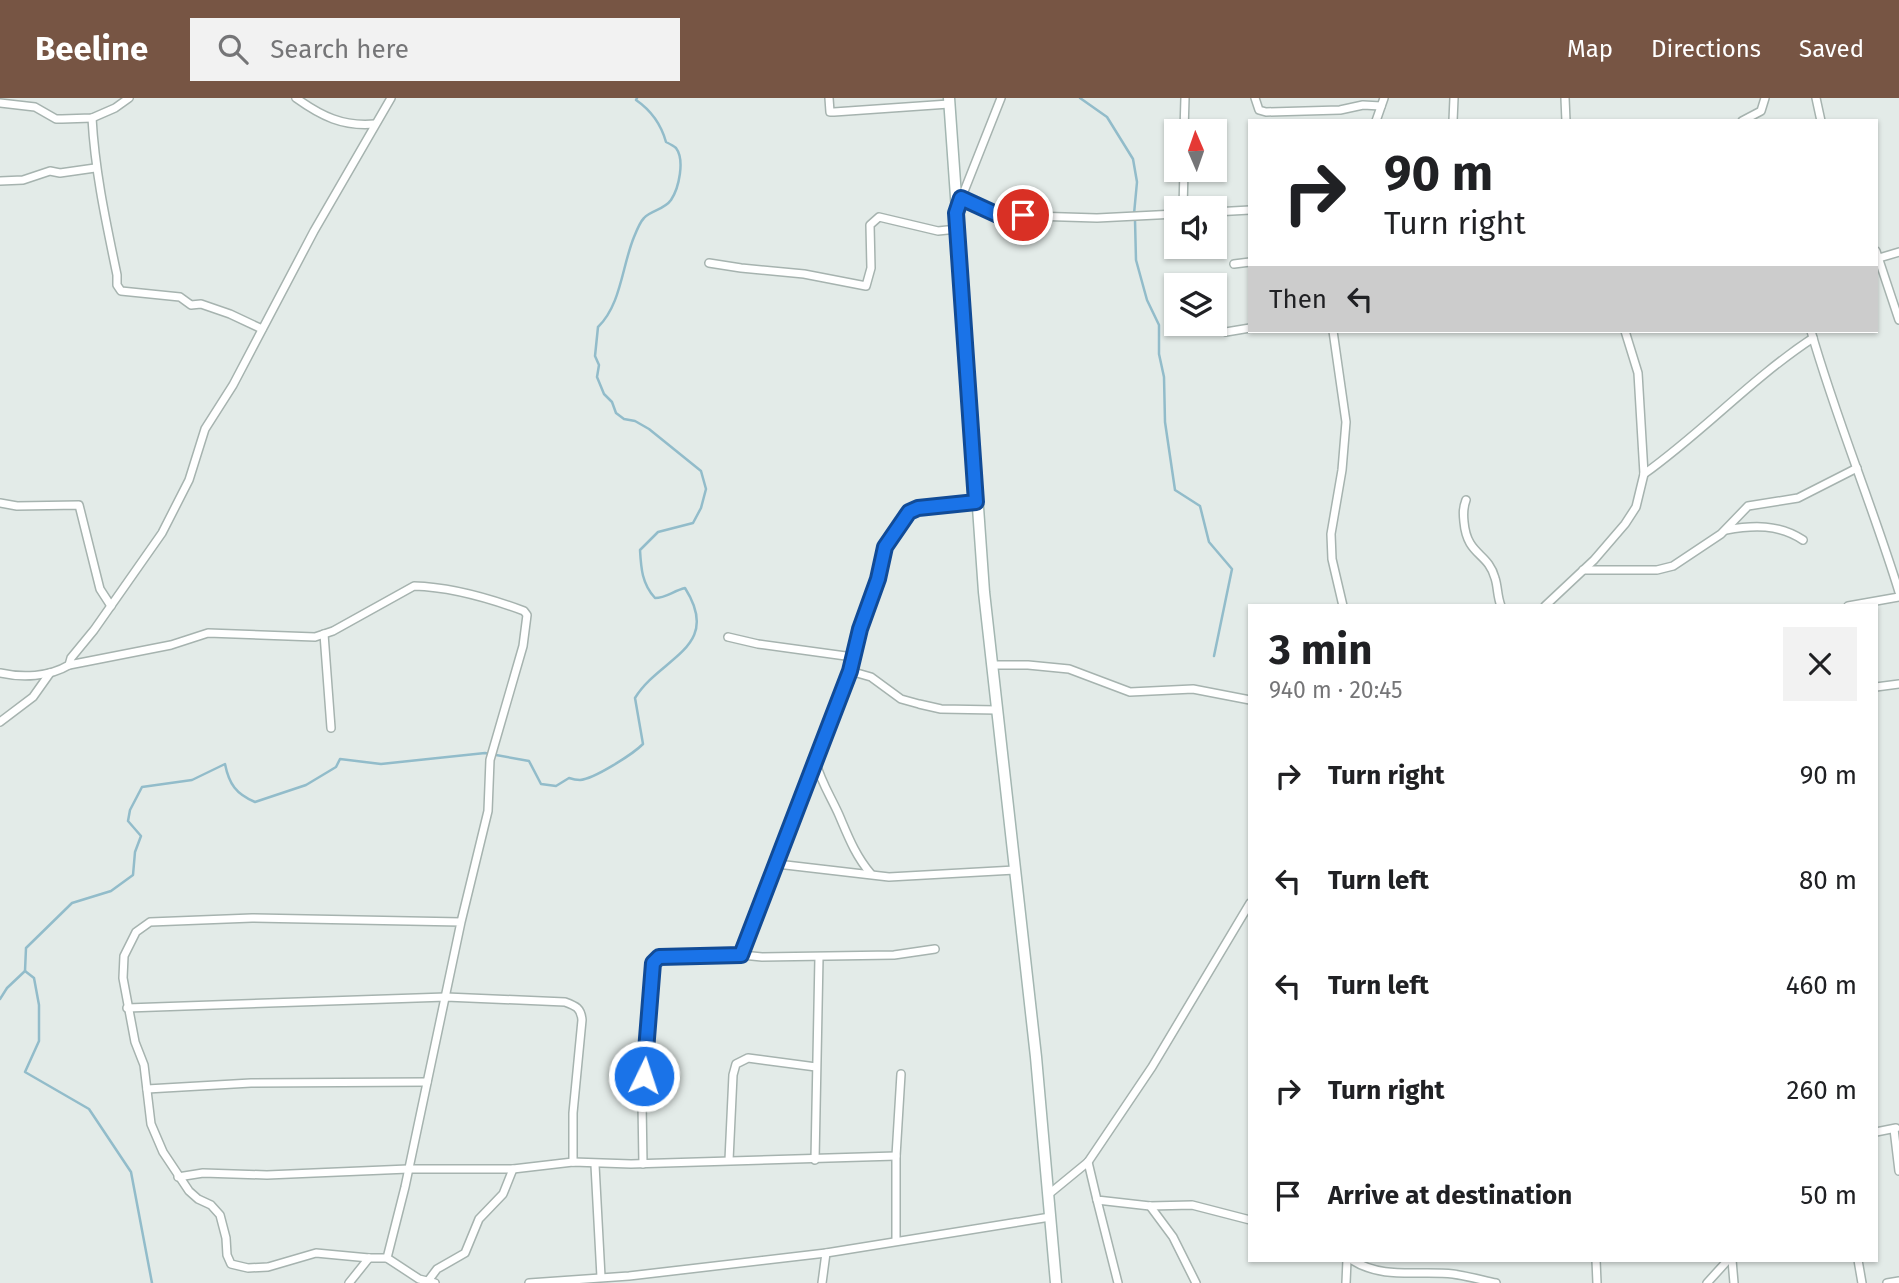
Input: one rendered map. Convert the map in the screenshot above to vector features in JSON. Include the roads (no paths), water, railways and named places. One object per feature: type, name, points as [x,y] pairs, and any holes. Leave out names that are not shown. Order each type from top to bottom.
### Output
[{"type":"main road","points":[[949,101],[976,502],[1036,1057],[1056,1283]]},
{"type":"street","points":[[0,103],[35,107],[56,119],[92,118],[130,98]]},
{"type":"street","points":[[296,98],[315,112],[349,125],[375,124]]},
{"type":"street","points":[[69,665],[71,658],[162,533],[189,480],[205,429],[233,385],[314,231],[391,98]]},
{"type":"street","points":[[829,98],[830,111],[834,113],[949,101]]},
{"type":"street","points":[[896,98],[897,107]]},
{"type":"street","points":[[956,213],[1001,98]]},
{"type":"street","points":[[1184,119],[1185,98]]},
{"type":"street","points":[[1255,98],[1259,110],[1266,112],[1340,110],[1382,102],[1377,119]]},
{"type":"street","points":[[1454,98],[1454,119]]},
{"type":"street","points":[[1565,98],[1566,119]]},
{"type":"street","points":[[1746,119],[1761,111],[1765,98]]},
{"type":"street","points":[[1816,98],[1821,119]]},
{"type":"street","points":[[92,118],[95,168],[117,285],[121,291],[180,298],[191,304],[201,304],[230,314],[262,329]]},
{"type":"street","points":[[0,180],[23,180],[50,171],[60,173],[95,168]]},
{"type":"street","points":[[961,198],[998,215],[1097,218],[1164,215]]},
{"type":"street","points":[[1227,211],[1248,210]]},
{"type":"street","points":[[709,263],[804,274],[866,286],[871,268],[870,225],[880,216],[938,232],[957,229]]},
{"type":"street","points":[[1878,254],[1899,253]]},
{"type":"street","points":[[1878,257],[1899,320]]},
{"type":"street","points":[[1234,264],[1248,262]]},
{"type":"street","points":[[1227,332],[1248,328]]},
{"type":"street","points":[[1333,333],[1346,422],[1342,470],[1331,534],[1332,559],[1343,604]]},
{"type":"street","points":[[1547,604],[1583,570],[1625,524],[1636,507],[1644,474],[1638,373],[1626,333]]},
{"type":"street","points":[[1644,474],[1812,334],[1899,595],[1857,604]]},
{"type":"street","points":[[1583,570],[1657,570],[1673,566],[1725,530],[1748,506],[1798,498],[1857,468]]},
{"type":"street","points":[[1466,500],[1463,508],[1465,533],[1469,545],[1486,561],[1495,578],[1501,604]]},
{"type":"street","points":[[741,955],[850,671],[885,547],[909,512],[918,508],[976,502]]},
{"type":"street","points":[[0,503],[17,506],[78,504],[100,589],[110,606]]},
{"type":"street","points":[[1725,530],[1766,527],[1789,531],[1803,540]]},
{"type":"street","points":[[0,673],[27,676],[50,673],[69,665],[171,645],[208,633],[315,637],[414,586],[429,586],[481,596],[527,613],[523,646],[490,760],[488,811],[387,1258]]},
{"type":"street","points":[[324,634],[331,727]]},
{"type":"street","points":[[729,637],[758,644],[853,657]]},
{"type":"street","points":[[992,665],[1069,669],[1130,692],[1193,689],[1248,700]]},
{"type":"street","points":[[850,671],[871,677],[901,699],[919,705],[941,709],[997,710]]},
{"type":"street","points":[[0,722],[33,697],[50,673]]},
{"type":"street","points":[[1878,687],[1899,684]]},
{"type":"street","points":[[816,762],[819,775],[850,842],[871,874]]},
{"type":"street","points":[[777,864],[889,877],[1015,870]]},
{"type":"street","points":[[1049,1194],[1088,1162],[1152,1067],[1248,906]]},
{"type":"street","points":[[461,922],[252,918],[150,922],[136,932],[124,956],[123,978],[135,1042],[144,1065],[151,1124],[178,1177],[189,1191],[217,1209],[226,1238],[227,1255],[231,1264],[238,1267],[268,1267],[316,1253],[387,1258],[410,1274],[432,1282],[437,1269],[465,1253],[480,1219],[503,1194],[513,1169]]},
{"type":"street","points":[[643,1164],[642,1103],[653,963],[659,957],[894,955],[935,949]]},
{"type":"street","points":[[815,1160],[819,957]]},
{"type":"street","points":[[127,1008],[446,997],[565,1002],[576,1006],[581,1012],[582,1020],[572,1126],[573,1162]]},
{"type":"street","points":[[729,1160],[733,1075],[736,1064],[748,1058],[816,1067]]},
{"type":"street","points":[[896,1241],[896,1156],[901,1074]]},
{"type":"street","points":[[147,1089],[251,1083],[428,1082]]},
{"type":"street","points":[[1878,1132],[1897,1128],[1899,1171]]},
{"type":"street","points":[[178,1177],[203,1173],[267,1175],[408,1168],[513,1169],[573,1162],[643,1164],[896,1156]]},
{"type":"street","points":[[1088,1162],[1118,1283]]},
{"type":"street","points":[[595,1164],[601,1277]]},
{"type":"street","points":[[1097,1200],[1150,1206],[1192,1205],[1248,1219]]},
{"type":"street","points":[[1150,1206],[1172,1237],[1196,1283]]},
{"type":"street","points":[[528,1283],[629,1276],[826,1253],[1050,1217]]},
{"type":"street","points":[[822,1283],[826,1253]]},
{"type":"street","points":[[349,1283],[369,1258]]},
{"type":"street","points":[[1346,1283],[1350,1262]]},
{"type":"street","points":[[1355,1262],[1379,1271],[1404,1275],[1452,1274],[1496,1283]]},
{"type":"street","points":[[1596,1262],[1597,1283]]},
{"type":"street","points":[[1707,1283],[1728,1262]]},
{"type":"street","points":[[1730,1262],[1734,1283]]},
{"type":"street","points":[[1858,1262],[1862,1283]]},
{"type":"street","points":[[1887,1283],[1899,1281]]},
{"type":"waterway","points":[[0,999],[7,988],[25,971],[26,948],[72,903],[111,891],[133,875],[135,852],[141,836],[128,821],[130,810],[142,787],[192,780],[225,764],[234,787],[255,802],[306,785],[336,767],[340,759],[381,764],[485,753],[529,761],[541,784],[556,786],[569,778],[586,779],[622,760],[643,744],[635,698],[646,684],[684,650],[697,625],[695,608],[685,588],[659,598],[655,598],[651,593],[643,575],[640,550],[658,532],[693,523],[701,508],[706,489],[701,471],[649,429],[616,413],[597,377],[599,365],[595,356],[598,327],[612,308],[635,235],[644,218],[671,200],[680,174],[679,153],[666,142],[655,118],[637,98]]},
{"type":"waterway","points":[[1080,98],[1107,117],[1133,159],[1137,182],[1134,214]]},
{"type":"waterway","points":[[1135,220],[1136,260],[1147,300],[1159,325],[1165,422],[1175,490],[1200,506],[1209,542],[1232,569],[1214,656]]},
{"type":"waterway","points":[[25,971],[34,978],[39,1005],[39,1041],[25,1072],[89,1109],[131,1172],[152,1283]]}]
